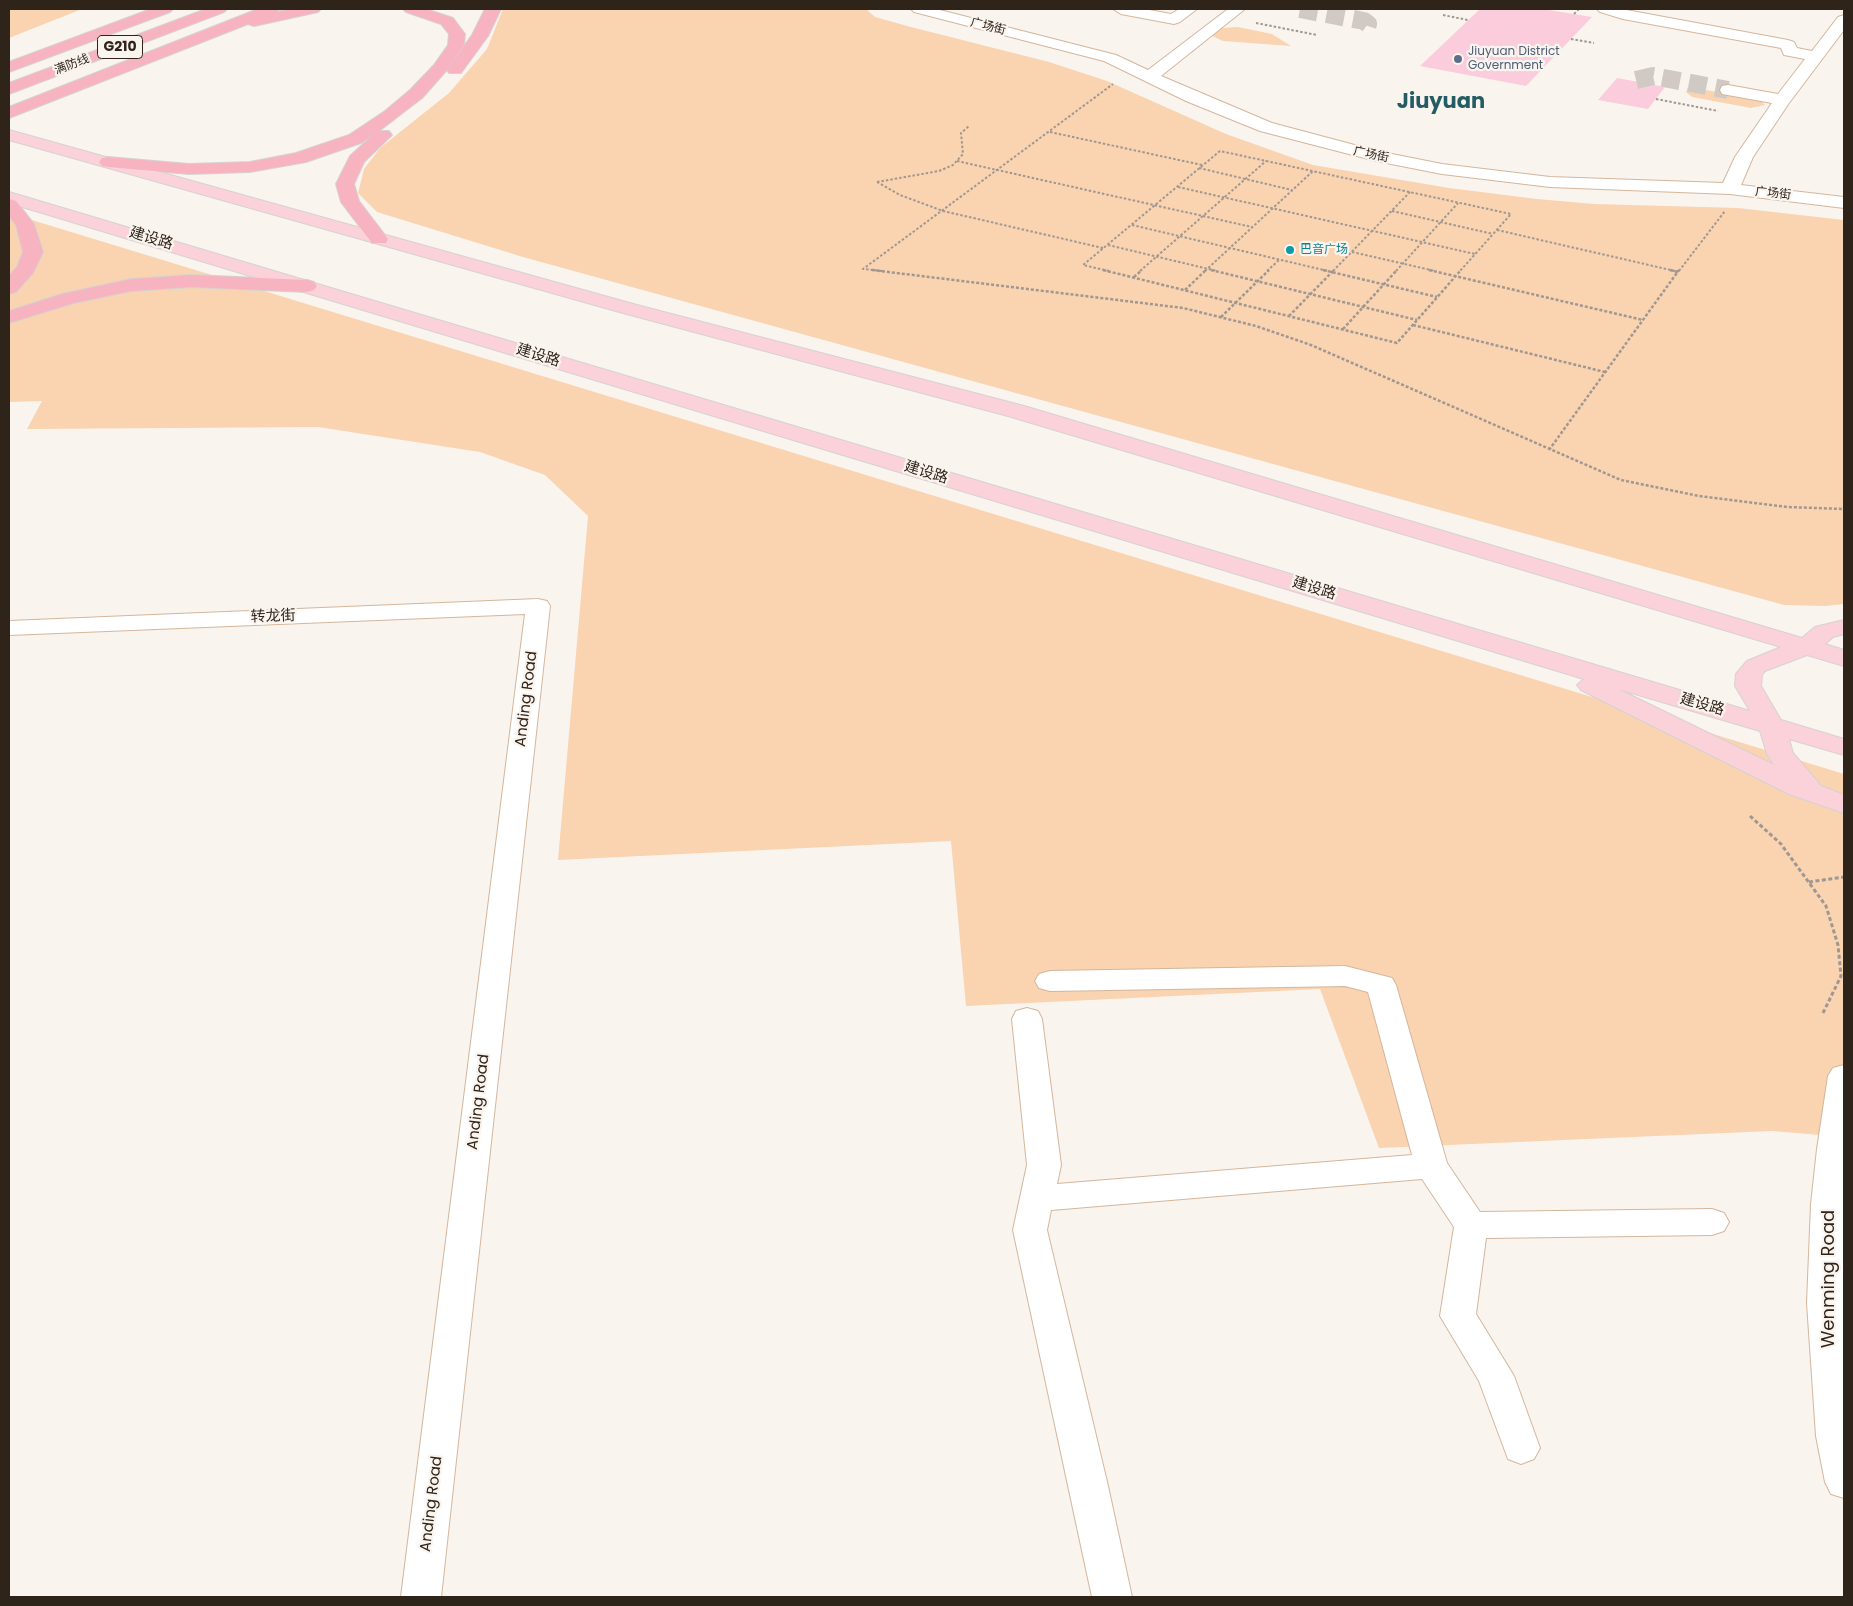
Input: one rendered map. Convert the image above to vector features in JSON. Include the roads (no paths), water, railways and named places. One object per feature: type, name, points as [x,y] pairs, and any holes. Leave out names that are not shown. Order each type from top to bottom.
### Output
[{"type":"highway","name":"满防线","points":[[9,67],[165,9]]},
{"type":"highway","name":"满防线","points":[[14,87],[219,9]]},
{"type":"highway","points":[[9,113],[270,9]]},
{"type":"highway","points":[[221,29],[313,9]]},
{"type":"highway","points":[[108,162],[189,169],[250,167],[300,158],[354,139],[391,115],[416,94],[440,68],[456,45],[457,34],[447,21],[411,9]]},
{"type":"highway","points":[[379,239],[350,202],[346,184],[349,174],[356,160],[368,147],[430,98],[456,69],[480,36],[493,9]]},
{"type":"highway","points":[[9,205],[25,224],[33,252],[26,269],[9,288]]},
{"type":"highway","points":[[9,317],[69,298],[131,285],[192,281],[307,286]]},
{"type":"main road","points":[[9,135],[639,312],[1016,411],[1844,658]]},
{"type":"main road","name":"建设路","points":[[9,197],[1844,747]]},
{"type":"main road","points":[[1699,616],[1793,626],[1843,627]]},
{"type":"main road","points":[[1843,627],[1824,632],[1806,646],[1756,666],[1749,674],[1748,686],[1771,725],[1786,764],[1818,796],[1844,818]]},
{"type":"main road","points":[[1542,658],[1602,692],[1818,796],[1844,804]]},
{"type":"street","name":"广场街","points":[[919,9],[1098,54],[1150,76],[1192,97],[1266,127],[1305,139],[1394,160],[1467,172],[1550,182],[1735,190],[1844,203]]},
{"type":"street","points":[[1121,9],[1174,19],[1189,9]]},
{"type":"street","points":[[1605,9],[1788,45],[1790,52],[1816,56]]},
{"type":"street","points":[[1150,76],[1231,13]]},
{"type":"street","points":[[1174,19],[1179,28],[1203,34]]},
{"type":"street","points":[[1735,190],[1744,157],[1782,100],[1844,20]]},
{"type":"street","points":[[1728,90],[1782,100]]},
{"type":"street","name":"转龙街","points":[[9,628],[538,606]]},
{"type":"street","name":"Anding Road","points":[[420,1597],[538,606]]},
{"type":"street","points":[[1050,982],[1345,976],[1381,985],[1432,1166],[1471,1226],[1458,1316],[1496,1376],[1520,1448]]},
{"type":"street","points":[[1027,1020],[1044,1165],[1030,1230],[1089,1486],[1112,1597]]},
{"type":"street","name":"Wenming Road","points":[[1844,1076],[1833,1150],[1828,1204],[1825,1303],[1835,1436],[1844,1482]]},
{"type":"street","points":[[1037,1198],[1432,1166]]},
{"type":"street","points":[[1471,1226],[1712,1222]]},
{"type":"tunnel","points":[[1300,9],[1364,21],[1368,24],[1367,27]]},
{"type":"tunnel","points":[[1636,80],[1653,76],[1728,90]]},
{"type":"place","name":"Jiuyuan District Government","points":[[1458,59]]},
{"type":"place","name":"巴音广场","points":[[1290,250]]},
{"type":"district","name":"Jiuyuan","points":[[1441,103]]}]
